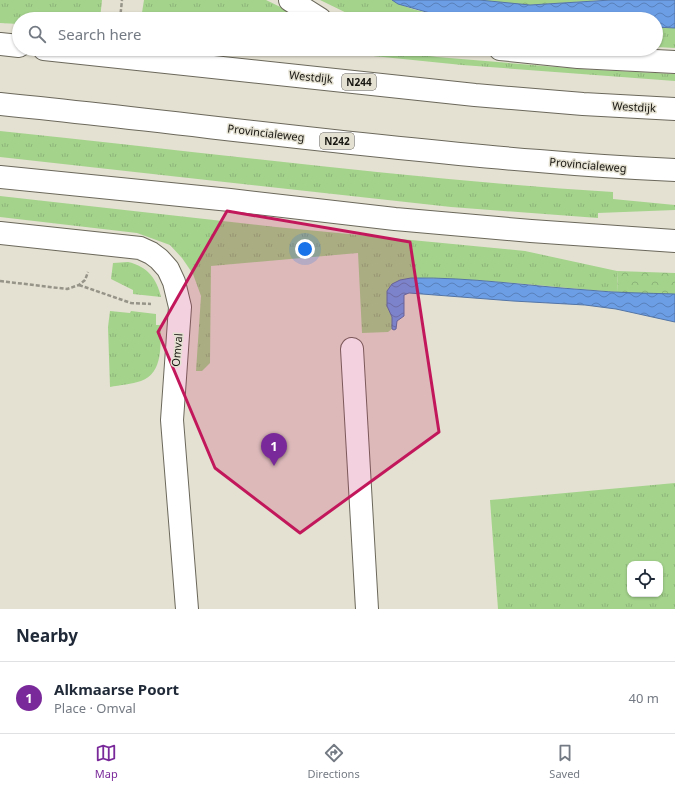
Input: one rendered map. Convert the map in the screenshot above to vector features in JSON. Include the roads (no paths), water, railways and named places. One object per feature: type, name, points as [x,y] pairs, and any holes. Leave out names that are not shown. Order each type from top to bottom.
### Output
[{"type":"main road","points":[[290,0],[309,12]]},
{"type":"main road","points":[[0,44],[12,45]]},
{"type":"main road","name":"Westdijk","points":[[110,56],[475,95],[583,104],[675,109]]},
{"type":"main road","points":[[568,56],[675,62]]},
{"type":"main road","name":"Provincialeweg","points":[[0,104],[355,144],[637,169],[675,170]]},
{"type":"main road","points":[[0,177],[395,219],[531,231],[675,241]]},
{"type":"main road","name":"Omval","points":[[0,233],[140,248],[159,259],[168,269],[174,282],[180,307],[172,428],[187,609]]},
{"type":"main road","points":[[352,349],[367,609]]},
{"type":"water","points":[[392,0],[479,0],[530,5],[611,0],[675,0],[675,28],[663,27],[663,12],[426,12],[398,4]]},
{"type":"water","points":[[411,278],[499,282],[609,292],[675,294],[675,322],[616,309],[585,305],[409,293],[404,295],[404,316],[397,321],[396,329],[394,330],[392,329],[392,317],[387,306],[387,291],[392,284],[400,280]]},
{"type":"place","name":"Alkmaarse Poort","points":[[274,466]]}]
